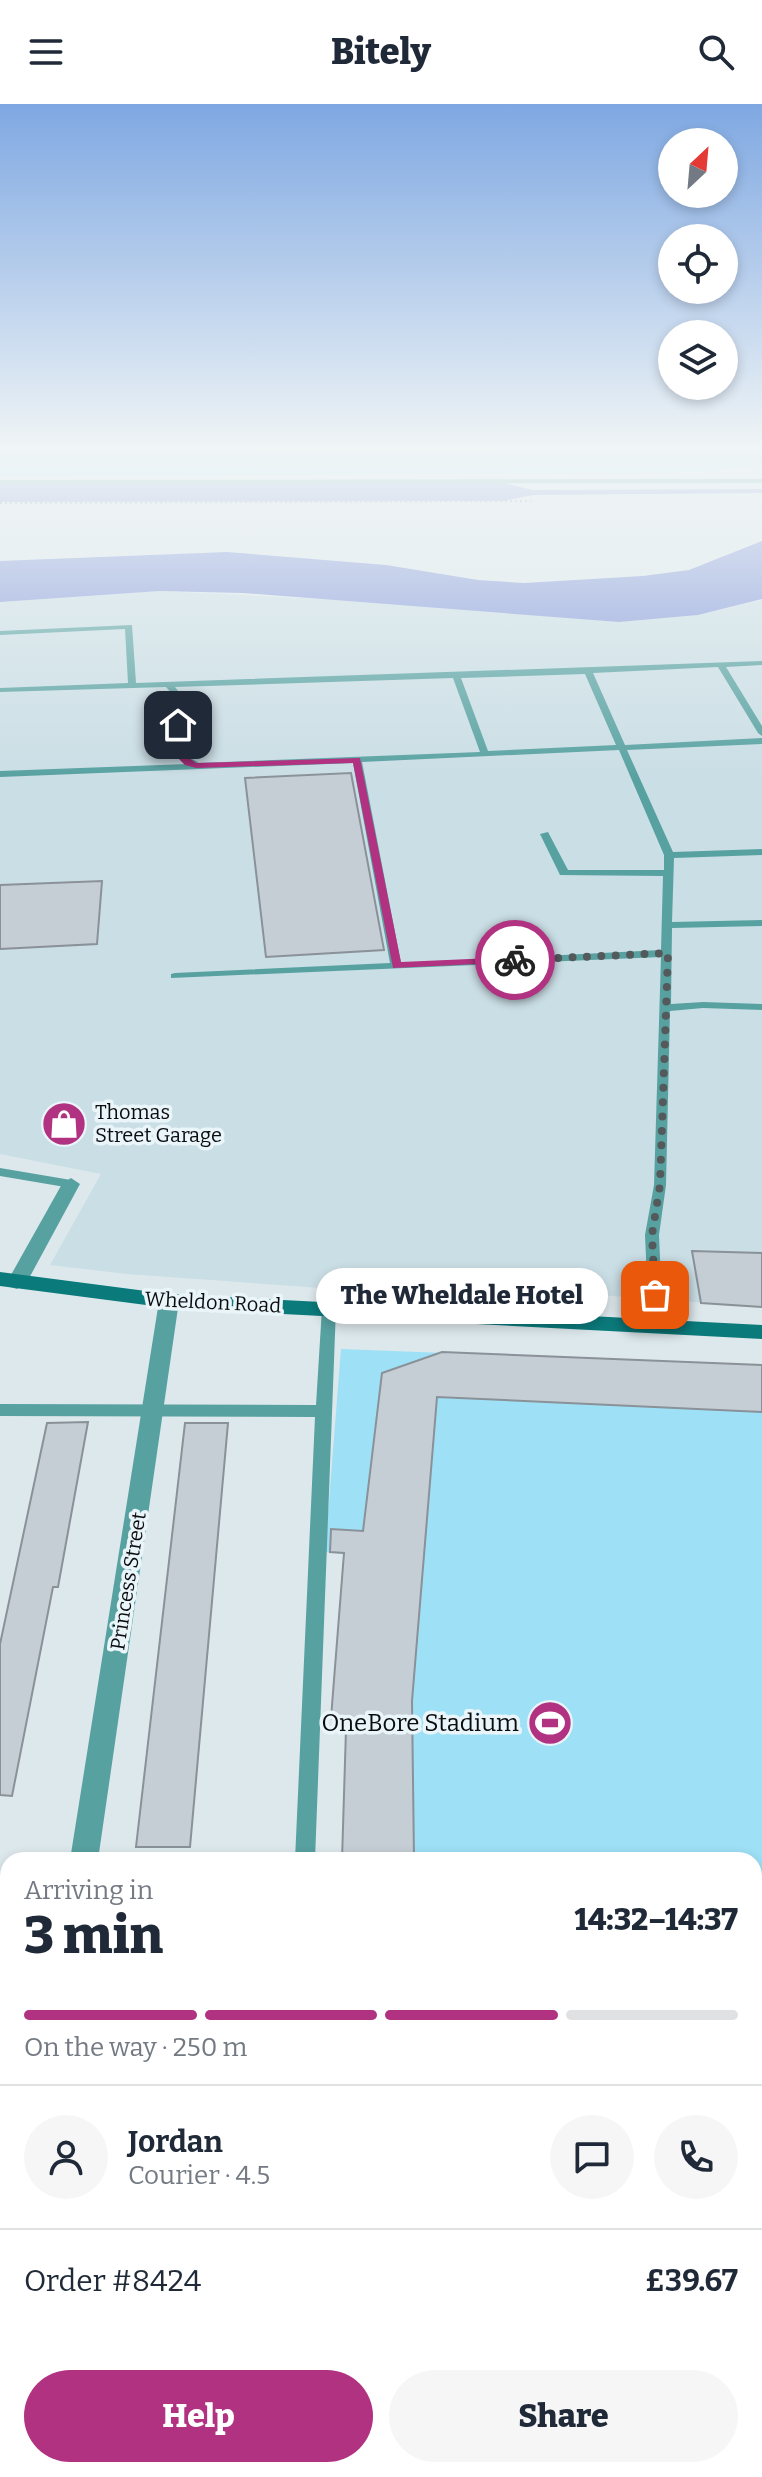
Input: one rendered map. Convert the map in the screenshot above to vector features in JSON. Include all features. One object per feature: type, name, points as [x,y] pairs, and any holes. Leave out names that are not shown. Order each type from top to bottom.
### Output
[{"type":"street","points":[[8,1280],[71,1184]]},
{"type":"street","name":"Wheldon Road","points":[[8,1280],[169,1301],[762,1332]]},
{"type":"street","name":"Princess Street","points":[[85,1852],[155,1410],[169,1301]]},
{"type":"lane","points":[[0,633],[129,627],[132,686]]},
{"type":"lane","points":[[0,690],[762,663]]},
{"type":"lane","points":[[721,665],[762,733]]},
{"type":"lane","points":[[588,671],[669,855],[660,1185],[652,1235],[656,1325]]},
{"type":"lane","points":[[456,675],[485,754]]},
{"type":"lane","points":[[169,685],[178,696],[178,754],[188,763],[196,765]]},
{"type":"lane","points":[[0,774],[762,741]]},
{"type":"lane","points":[[357,760],[396,966]]},
{"type":"lane","points":[[545,834],[564,873],[669,873]]},
{"type":"lane","points":[[669,855],[762,852]]},
{"type":"lane","points":[[668,925],[762,923]]},
{"type":"lane","points":[[175,976],[668,953]]},
{"type":"lane","points":[[667,1008],[703,1005],[762,1007]]},
{"type":"lane","points":[[0,1172],[71,1184]]},
{"type":"lane","points":[[305,1852],[329,1308]]},
{"type":"lane","points":[[0,1410],[323,1411]]},
{"type":"shaded area","points":[[309,559],[524,583],[689,570],[717,559],[762,559],[762,599],[698,615],[619,622],[243,593],[160,591],[0,602],[0,561]]},
{"type":"shaded area","points":[[160,591],[398,603],[619,622],[698,615],[762,600],[762,1307],[585,1294],[334,1289],[127,1274],[50,1265],[101,1174],[0,1154],[0,602]]},
{"type":"shaded area","name":"OneBore Stadium","points":[[341,1349],[762,1365],[762,1852],[342,1852],[346,1729],[344,1554],[325,1552]]},
{"type":"building","points":[[351,773],[384,950],[266,957],[245,778]]},
{"type":"building","points":[[102,881],[97,944],[0,949],[0,885]]},
{"type":"building","points":[[692,1251],[762,1253],[762,1307],[701,1303]]},
{"type":"building","points":[[442,1352],[762,1365],[762,1412],[437,1397],[412,1701],[414,1852],[342,1852],[346,1729],[331,1718],[344,1553],[330,1552],[331,1529],[363,1531],[382,1373]]},
{"type":"building","points":[[88,1422],[58,1587],[53,1587],[12,1796],[0,1795],[0,1644],[47,1423]]},
{"type":"building","points":[[185,1423],[228,1423],[190,1847],[136,1847]]},
{"type":"way so far","points":[[515,960],[668,953],[660,1185],[652,1235],[655,1295]]},
{"type":"place","name":"Thomas Street Garage","points":[[64,1124]]},
{"type":"place","name":"The Wheldale Hotel","points":[[655,1295]]},
{"type":"place","name":"OneBore Stadium","points":[[550,1723]]},
{"type":"route","points":[[178,725],[178,754],[188,763],[196,765],[357,760],[396,966],[515,960]]}]
